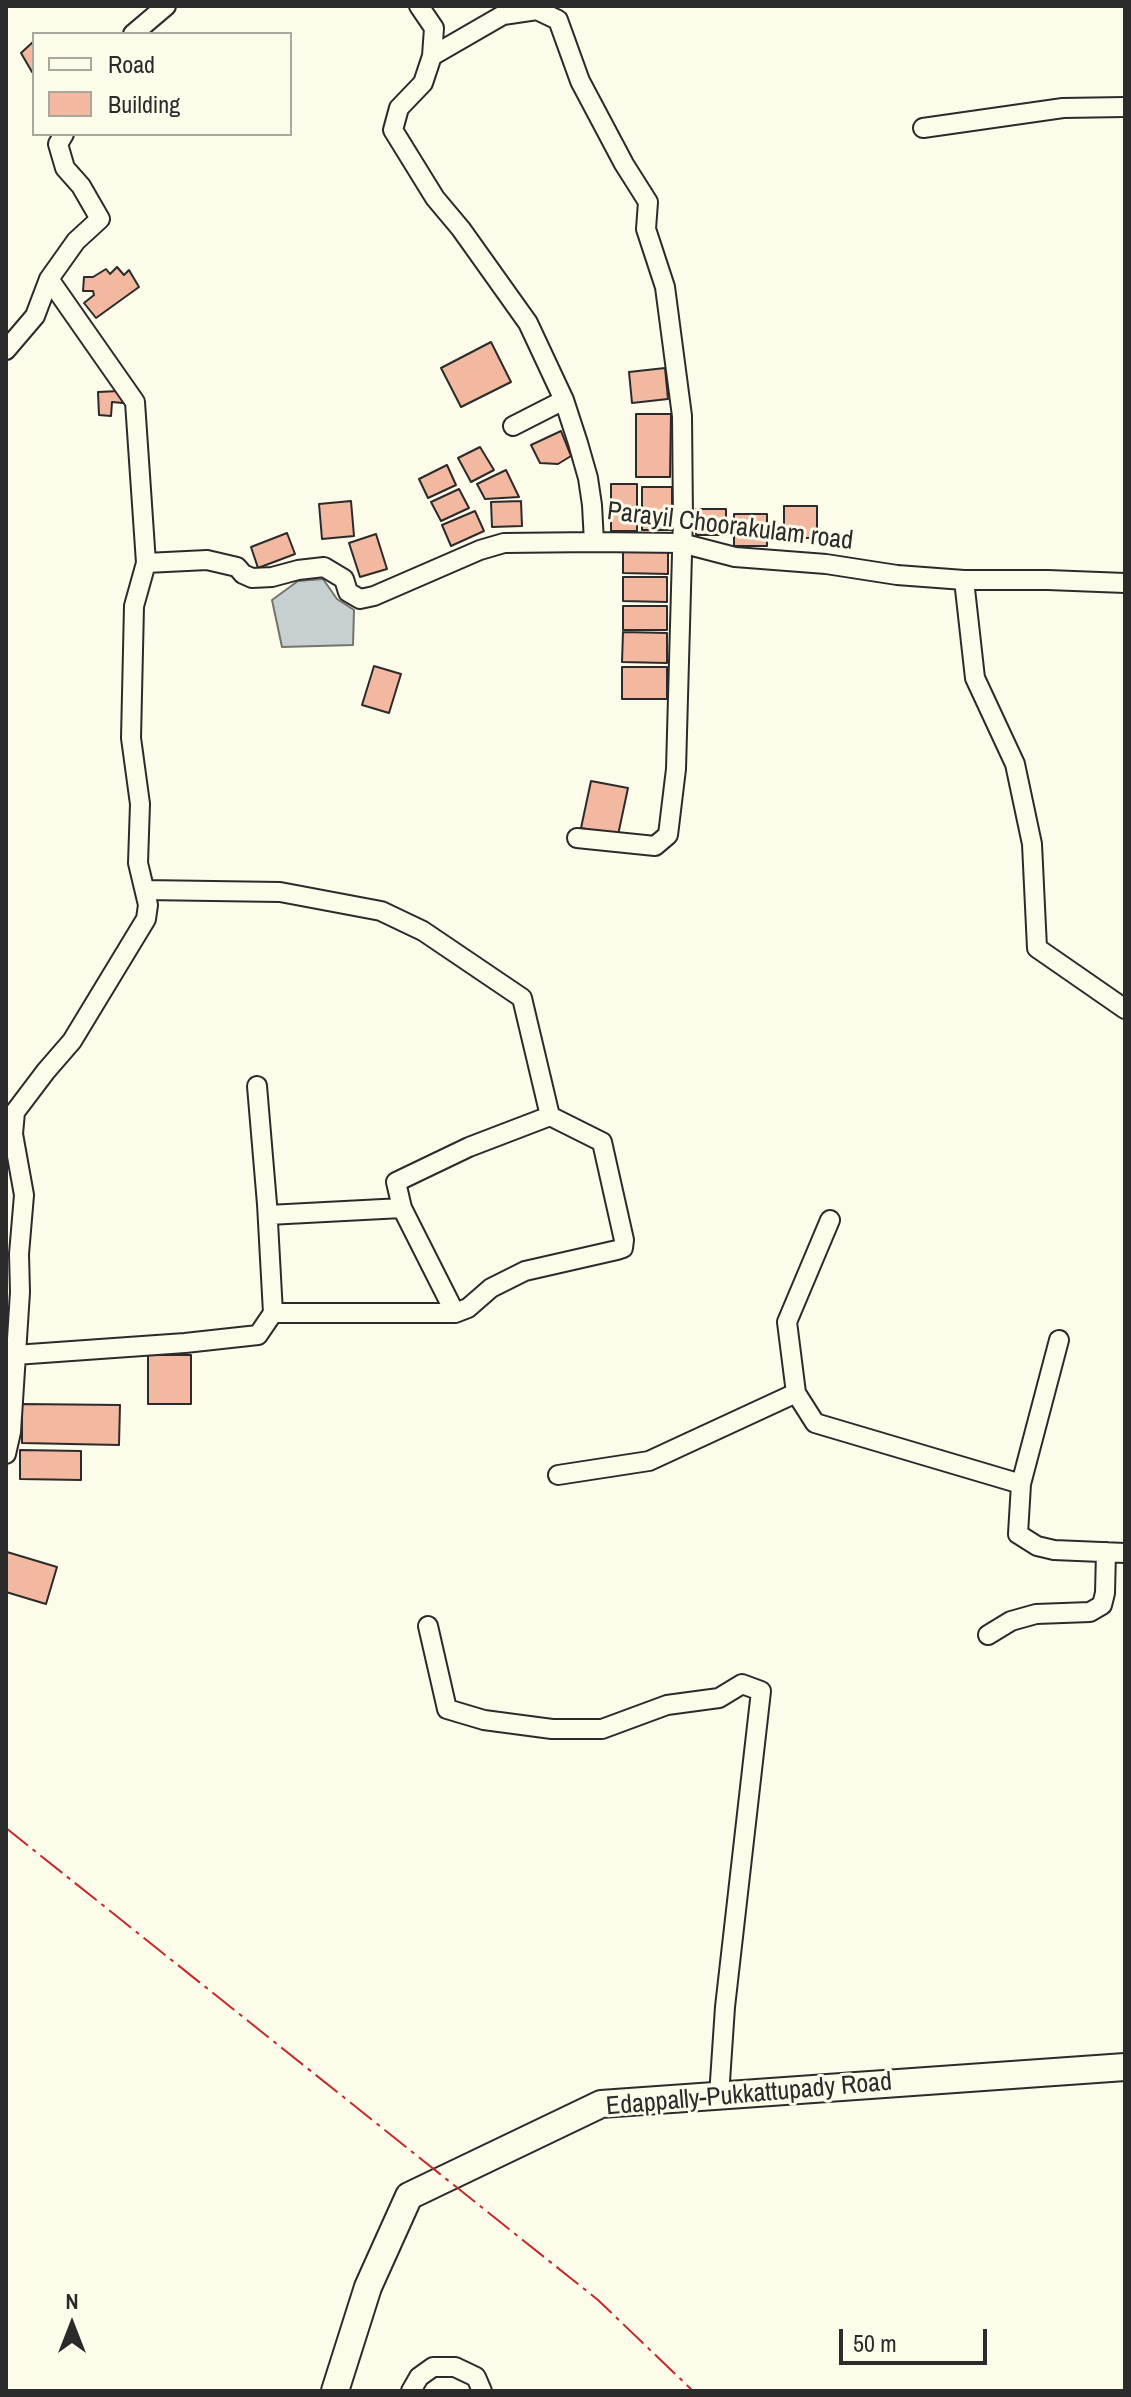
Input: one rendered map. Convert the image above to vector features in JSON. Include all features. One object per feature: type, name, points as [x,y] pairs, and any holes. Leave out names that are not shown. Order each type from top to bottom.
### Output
[{"type":"main road","name":"Edappally-Pukkattupady Road","points":[[335,2391],[368,2287],[409,2196],[601,2104],[1125,2067]]},
{"type":"street","points":[[135,32],[166,6]]},
{"type":"street","points":[[419,6],[434,28],[432,56]]},
{"type":"street","points":[[432,56],[503,15],[537,10],[558,20],[580,81],[648,202],[646,229],[665,287],[682,416],[676,769],[668,835],[655,846],[577,838]]},
{"type":"street","name":"Parayil Choorakulam road","points":[[432,56],[423,83],[399,108],[393,130],[435,198],[528,323],[564,400],[588,478],[594,542]]},
{"type":"street","points":[[923,128],[1063,108],[1125,107]]},
{"type":"street","points":[[6,350],[35,316],[49,279],[76,241],[100,219],[81,186],[65,168],[58,144],[63,136]]},
{"type":"street","points":[[6,1454],[11,1432],[24,1195],[13,1134],[15,1112],[72,1041],[135,939],[146,919],[148,905],[138,863],[140,804],[131,738],[134,606],[146,563],[135,402],[49,279]]},
{"type":"street","points":[[513,426],[564,400]]},
{"type":"street","name":"Parayil Choorakulam road","points":[[146,563],[207,560],[237,567],[252,578],[324,567],[344,579],[348,592],[360,599],[504,543],[681,543],[735,557],[826,564],[897,575],[964,580],[1125,583]]},
{"type":"street","points":[[964,580],[975,678],[1015,764],[1032,844],[1037,948],[1125,1009]]},
{"type":"street","points":[[145,890],[280,892],[381,911],[423,931],[522,998],[550,1116]]},
{"type":"street","points":[[15,1355],[258,1335],[273,1313],[257,1086]]},
{"type":"street","points":[[273,1313],[455,1313],[468,1308],[491,1288],[525,1271],[623,1248],[624,1240],[602,1142],[550,1116],[469,1147],[396,1182],[402,1208],[455,1313]]},
{"type":"street","points":[[268,1215],[402,1208]]},
{"type":"street","points":[[830,1220],[787,1322],[796,1393],[815,1423],[1021,1484]]},
{"type":"street","points":[[988,1635],[1011,1621],[1036,1614],[1090,1612],[1102,1605],[1116,1553],[1054,1550],[1037,1546],[1018,1534],[1021,1484],[1059,1340]]},
{"type":"street","points":[[558,1475],[649,1461],[796,1393]]},
{"type":"street","points":[[428,1626],[447,1709],[484,1720],[552,1729],[602,1729],[667,1705],[719,1698],[742,1684],[761,1691],[725,2007],[719,2096]]},
{"type":"street","points":[[411,2391],[419,2377],[433,2367],[455,2367],[476,2377],[482,2391]]},
{"type":"shaded area","points":[[323,579],[337,599],[354,610],[353,645],[282,647],[272,600],[298,581]]},
{"type":"building","points":[[32,43],[32,72],[21,53]]},
{"type":"building","points":[[117,267],[124,275],[129,270],[139,287],[96,318],[84,303],[94,295],[93,291],[83,291],[84,277],[93,277],[106,269],[110,274]]},
{"type":"building","points":[[491,342],[511,382],[461,407],[441,368]]},
{"type":"building","points":[[665,368],[668,399],[632,403],[629,372]]},
{"type":"building","points":[[119,391],[123,403],[112,402],[111,416],[99,415],[98,392]]},
{"type":"building","points":[[636,414],[671,414],[670,477],[636,477]]},
{"type":"building","points":[[561,431],[571,456],[558,464],[540,463],[531,445]]},
{"type":"building","points":[[480,447],[494,470],[471,482],[458,458]]},
{"type":"building","points":[[447,465],[456,485],[428,498],[419,479]]},
{"type":"building","points":[[506,470],[519,497],[485,499],[477,484]]},
{"type":"building","points":[[611,484],[637,484],[637,531],[611,531]]},
{"type":"building","points":[[642,487],[672,487],[672,530],[642,530]]},
{"type":"building","points":[[459,489],[469,508],[441,521],[431,502]]},
{"type":"building","points":[[351,501],[354,536],[322,539],[319,504]]},
{"type":"building","points":[[521,501],[522,526],[492,527],[491,502]]},
{"type":"building","points":[[784,506],[817,506],[817,538],[784,538]]},
{"type":"building","points":[[696,509],[726,509],[726,535],[696,535]]},
{"type":"building","points":[[475,511],[484,531],[451,546],[442,525]]},
{"type":"building","points":[[734,514],[767,514],[767,546],[734,546]]},
{"type":"building","points":[[287,533],[295,554],[258,568],[251,547]]},
{"type":"building","points":[[376,534],[387,569],[360,577],[349,543]]},
{"type":"building","points":[[623,552],[668,552],[668,574],[623,573]]},
{"type":"building","points":[[623,577],[667,577],[667,602],[623,601]]},
{"type":"building","points":[[623,606],[667,606],[667,630],[623,630]]},
{"type":"building","points":[[623,632],[667,633],[667,663],[622,662]]},
{"type":"building","points":[[374,666],[401,674],[389,713],[362,705]]},
{"type":"building","points":[[622,667],[667,667],[667,699],[622,699]]},
{"type":"building","points":[[591,781],[628,788],[618,835],[581,828]]},
{"type":"building","points":[[148,1355],[191,1355],[191,1404],[148,1404]]},
{"type":"building","points":[[22,1404],[120,1405],[119,1445],[22,1443]]},
{"type":"building","points":[[20,1450],[81,1451],[81,1480],[20,1479]]},
{"type":"building","points":[[7,1552],[57,1567],[46,1604],[6,1592]]},
{"type":"power","points":[[6,1828],[598,2300],[693,2391]]}]
